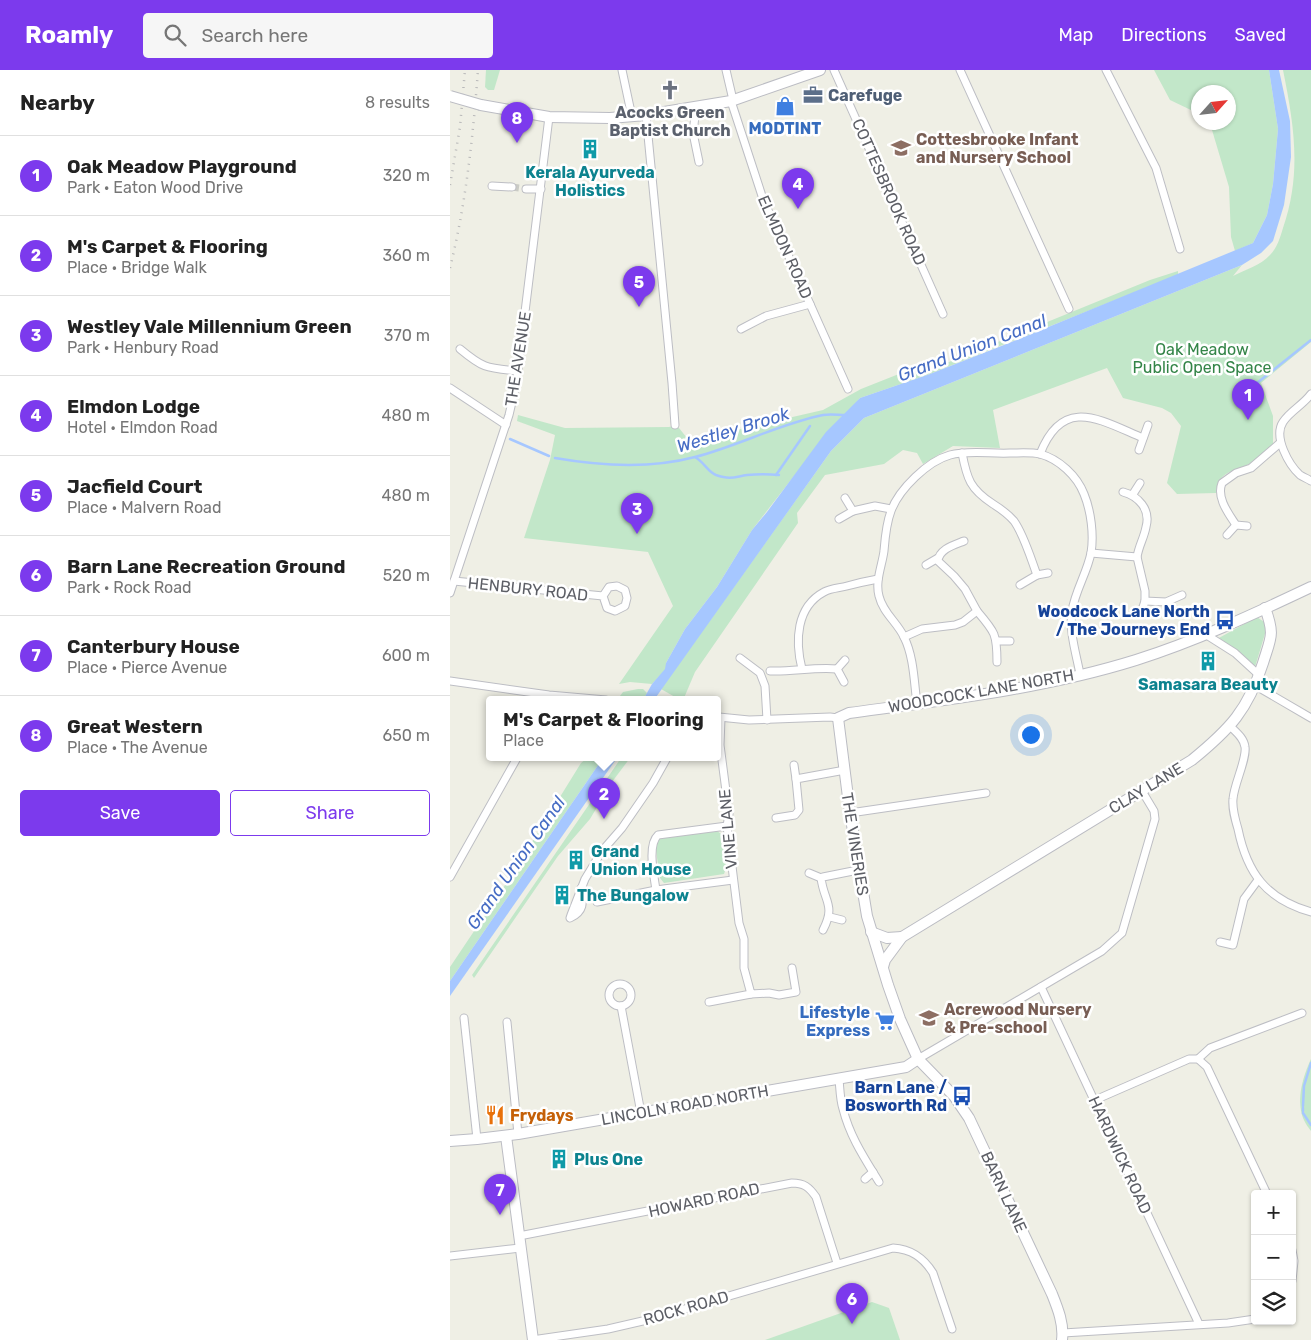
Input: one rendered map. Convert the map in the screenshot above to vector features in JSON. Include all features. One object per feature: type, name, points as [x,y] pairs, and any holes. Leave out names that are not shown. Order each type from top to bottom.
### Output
[{"type":"street","points":[[622,70],[632,117]]},
{"type":"street","name":"ELMDON ROAD","points":[[726,70],[732,101],[763,199],[848,389]]},
{"type":"street","points":[[450,96],[481,105],[549,117],[632,117],[732,101],[820,70]]},
{"type":"street","name":"COTTESBROOK ROAD","points":[[834,70],[943,314]]},
{"type":"street","points":[[960,70],[1069,309]]},
{"type":"street","points":[[1106,70],[1156,168],[1180,249]]},
{"type":"street","points":[[694,108],[693,133],[699,162]]},
{"type":"street","points":[[646,115],[675,425]]},
{"type":"street","name":"THE AVENUE","points":[[450,593],[513,400],[549,117]]},
{"type":"street","points":[[492,186],[512,187]]},
{"type":"street","points":[[526,189],[541,189]]},
{"type":"street","points":[[740,330],[766,316],[810,304]]},
{"type":"street","points":[[460,349],[487,368],[518,370]]},
{"type":"street","points":[[450,388],[506,425]]},
{"type":"street","points":[[1311,394],[1284,420],[1280,427],[1280,443],[1290,461],[1301,475],[1311,480]]},
{"type":"street","points":[[1040,454],[1046,439],[1059,425],[1077,417],[1086,416],[1102,421],[1143,438]]},
{"type":"street","points":[[1138,450],[1148,425]]},
{"type":"street","points":[[1236,525],[1222,500],[1220,487],[1222,483],[1236,473],[1251,468],[1280,443]]},
{"type":"street","points":[[962,453],[969,482],[981,496],[1007,513],[1014,522],[1036,575]]},
{"type":"street","points":[[917,704],[911,657],[904,637],[881,605],[878,579],[883,558],[886,525],[891,509],[908,484],[928,467],[949,455],[962,453],[1040,454],[1066,469],[1084,494],[1091,528],[1091,554],[1078,590],[1071,620],[1080,674]]},
{"type":"street","points":[[1133,494],[1140,483]]},
{"type":"street","points":[[1123,492],[1133,494],[1139,499],[1147,518],[1147,526],[1137,557],[1145,591],[1145,601],[1141,613]]},
{"type":"street","points":[[845,498],[853,511]]},
{"type":"street","points":[[839,519],[867,506],[891,509]]},
{"type":"street","points":[[1236,525],[1246,526]]},
{"type":"street","points":[[1227,535],[1236,525]]},
{"type":"street","points":[[926,565],[938,558],[950,546],[964,541]]},
{"type":"street","points":[[1091,554],[1137,557]]},
{"type":"street","points":[[938,558],[939,563],[954,576],[965,590],[977,611],[993,631],[997,641],[997,662]]},
{"type":"street","points":[[1020,585],[1036,575],[1048,573]]},
{"type":"street","points":[[802,669],[798,633],[804,614],[814,599],[827,590],[878,579]]},
{"type":"street","name":"HENBURY ROAD","points":[[454,581],[602,596]]},
{"type":"street","points":[[1265,608],[1311,587]]},
{"type":"street","points":[[1145,601],[1166,602],[1182,595]]},
{"type":"street","name":"WOODCOCK LANE NORTH","points":[[721,718],[767,720],[838,718],[848,714],[1006,690],[1135,660],[1205,634],[1265,608]]},
{"type":"street","name":"CLAY LANE","points":[[883,967],[885,960],[902,937],[1192,760],[1211,745],[1230,726],[1247,703],[1257,680],[1272,629],[1265,608]]},
{"type":"street","points":[[904,637],[922,629],[955,625],[963,622],[977,611]]},
{"type":"street","points":[[1205,634],[1235,653],[1257,680],[1311,718]]},
{"type":"street","points":[[997,641],[1010,641]]},
{"type":"street","points":[[740,658],[760,672],[765,686],[767,720]]},
{"type":"street","points":[[770,672],[802,669],[837,669],[845,660]]},
{"type":"street","points":[[837,669],[844,682]]},
{"type":"street","points":[[450,681],[536,696]]},
{"type":"street","name":"THE VINERIES","points":[[838,718],[858,870],[871,932],[883,967]]},
{"type":"street","points":[[1230,726],[1240,735],[1245,744],[1244,756],[1236,780],[1233,799],[1243,849],[1250,868],[1267,889],[1302,910],[1311,912]]},
{"type":"street","name":"VINE LANE","points":[[721,754],[729,814],[726,826],[739,923],[744,939],[744,968],[751,994]]},
{"type":"street","points":[[450,877],[515,761]]},
{"type":"street","points":[[581,888],[602,851],[622,828],[653,783],[665,761]]},
{"type":"street","points":[[776,818],[795,815],[799,810],[794,765]]},
{"type":"street","points":[[796,779],[844,770]]},
{"type":"street","points":[[883,967],[900,1019],[918,1059],[1102,951],[1122,933],[1155,820],[1154,811],[1142,791]]},
{"type":"street","points":[[850,813],[986,793]]},
{"type":"street","points":[[656,890],[653,839],[658,835],[726,826]]},
{"type":"street","points":[[809,872],[821,878],[858,870]]},
{"type":"street","points":[[821,878],[830,917],[823,930]]},
{"type":"street","name":"VINE LANE","points":[[597,902],[656,890],[733,880]]},
{"type":"street","points":[[1220,942],[1233,945],[1244,899],[1258,880]]},
{"type":"street","points":[[830,917],[842,920]]},
{"type":"street","points":[[871,932],[887,938],[902,937]]},
{"type":"street","points":[[709,1002],[751,994],[769,993],[779,995],[796,992],[792,968]]},
{"type":"street","name":"HARDWICK ROAD","points":[[1041,988],[1199,1324]]},
{"type":"street","points":[[621,1006],[641,1113]]},
{"type":"street","points":[[1198,1059],[1210,1048],[1302,1013]]},
{"type":"street","points":[[464,1018],[477,1139]]},
{"type":"street","points":[[507,1022],[518,1134]]},
{"type":"street","name":"LINCOLN ROAD NORTH","points":[[450,1140],[506,1136],[839,1079],[906,1067],[918,1059]]},
{"type":"street","name":"BARN LANE","points":[[918,1059],[954,1096],[969,1118],[1052,1294],[1061,1318],[1063,1336]]},
{"type":"street","points":[[1095,1100],[1189,1059],[1198,1059],[1207,1067],[1265,1190]]},
{"type":"street","points":[[839,1079],[842,1108],[849,1129],[861,1155],[879,1182]]},
{"type":"street","points":[[506,1136],[532,1340]]},
{"type":"street","points":[[865,1179],[873,1172]]},
{"type":"street","name":"HOWARD ROAD","points":[[519,1236],[799,1183],[809,1188],[816,1197],[837,1264]]},
{"type":"street","points":[[450,1256],[520,1248]]},
{"type":"street","name":"ROCK ROAD","points":[[532,1340],[608,1329],[647,1320],[893,1248],[911,1251],[928,1265],[933,1272],[952,1329]]},
{"type":"street","points":[[1063,1336],[1251,1320]]},
{"type":"green space","points":[[486,70],[500,70],[494,90],[488,90],[485,87]]},
{"type":"green space","points":[[1154,70],[1269,70],[1278,129],[1273,184],[1267,215],[1253,243],[1235,251],[1231,237],[1229,187],[1212,130],[1236,130],[1236,85],[1191,85],[1191,110],[1170,100]]},
{"type":"green space","name":"Oak Meadow Public Open Space","points":[[1283,70],[1311,70],[1311,342],[1261,383],[1273,416],[1273,444],[1259,457],[1223,476],[1217,486],[1216,493],[1177,494],[1167,483],[1181,426],[1171,413],[1162,408],[1123,398],[1107,368],[993,410],[1000,448],[953,446],[923,464],[917,453],[903,450],[884,464],[825,475],[797,513],[798,523],[695,672],[685,696],[673,696],[661,689],[831,451],[864,418],[1242,265],[1233,276],[1266,259],[1275,249],[1279,239],[1293,188],[1294,149]]},
{"type":"green space","points":[[1178,271],[1178,275],[930,374],[860,398],[794,476],[752,530],[717,587],[685,629],[666,663],[666,669],[652,684],[630,682],[619,684],[673,606],[648,552],[524,538],[550,460],[555,435],[517,421],[518,415],[565,428],[669,427],[675,425],[687,438],[697,439],[823,410],[861,389],[919,366],[922,373],[1150,280]]},
{"type":"green space","points":[[1257,617],[1267,627],[1255,667],[1235,649],[1217,639]]},
{"type":"green space","points":[[643,689],[647,693],[645,696],[620,696],[623,692]]},
{"type":"green space","points":[[583,761],[601,761],[450,981],[450,967],[511,876]]},
{"type":"green space","points":[[619,761],[628,761],[612,782],[590,819],[558,856],[474,978],[472,975]]},
{"type":"green space","points":[[717,831],[724,836],[726,868],[724,874],[664,883],[660,878],[655,844],[658,839]]},
{"type":"green space","points":[[1311,1059],[1311,1131],[1303,1118],[1300,1095],[1305,1073]]},
{"type":"green space","points":[[872,1302],[889,1308],[900,1340],[765,1340]]},
{"type":"water","points":[[1269,70],[1279,70],[1290,121],[1291,157],[1284,205],[1273,241],[1261,253],[1242,265],[864,418],[831,451],[657,696],[645,696],[652,684],[665,669],[666,663],[685,629],[717,587],[752,530],[826,432],[860,398],[930,374],[1009,343],[1253,243],[1267,215],[1273,184],[1278,129]]},
{"type":"water","points":[[601,761],[615,761],[450,996],[450,981]]},
{"type":"waterway","points":[[1257,383],[1311,340]]},
{"type":"waterway","name":"Westley Brook","points":[[555,458],[625,465],[678,461],[727,447],[807,419],[826,415],[846,415]]},
{"type":"waterway","points":[[776,475],[810,426]]},
{"type":"waterway","name":"Westley Brook","points":[[510,439],[549,456]]},
{"type":"waterway","points":[[695,457],[713,474],[721,477],[729,478],[755,474],[779,475]]},
{"type":"waterway","points":[[1303,1106],[1304,1086],[1311,1063]]},
{"type":"waterway","points":[[1303,1113],[1311,1125]]},
{"type":"tunnel","points":[[512,187],[526,189]]},
{"type":"railway","points":[[450,185],[460,127],[465,70]]},
{"type":"railway","points":[[450,268],[456,244],[468,170],[478,70]]},
{"type":"place","name":"Acocks Green Baptist Church","points":[[670,90]]},
{"type":"place","name":"Carefuge","points":[[813,95]]},
{"type":"place","name":"MODTINT","points":[[785,106]]},
{"type":"place","name":"Great Western","points":[[517,143]]},
{"type":"place","name":"Cottesbrooke Infant and Nursery School","points":[[901,148]]},
{"type":"place","name":"Kerala Ayurveda Holistics","points":[[590,149]]},
{"type":"place","name":"Elmdon Lodge","points":[[798,209]]},
{"type":"place","name":"Jacfield Court","points":[[639,307]]},
{"type":"place","name":"Oak Meadow Playground","points":[[1248,420]]},
{"type":"place","name":"Westley Vale Millennium Green","points":[[637,534]]},
{"type":"place","name":"Woodcock Lane North / The Journeys End","points":[[1225,620]]},
{"type":"place","name":"Samasara Beauty","points":[[1208,661]]},
{"type":"place","name":"M's Carpet & Flooring","points":[[604,819]]},
{"type":"place","name":"Grand Union House","points":[[576,860]]},
{"type":"place","name":"The Bungalow","points":[[562,895]]},
{"type":"place","name":"Acrewood Nursery & Pre-school","points":[[929,1018]]},
{"type":"place","name":"Lifestyle Express","points":[[885,1021]]},
{"type":"place","name":"Barn Lane / Bosworth Rd","points":[[962,1096]]},
{"type":"place","name":"Frydays","points":[[495,1115]]},
{"type":"place","name":"Plus One","points":[[559,1159]]},
{"type":"place","name":"Canterbury House","points":[[500,1215]]},
{"type":"place","name":"Barn Lane Recreation Ground","points":[[852,1324]]},
{"type":"water label","name":"Grand Union Canal","points":[[972,348]]},
{"type":"water label","name":"Grand Union Canal","points":[[516,863]]}]
